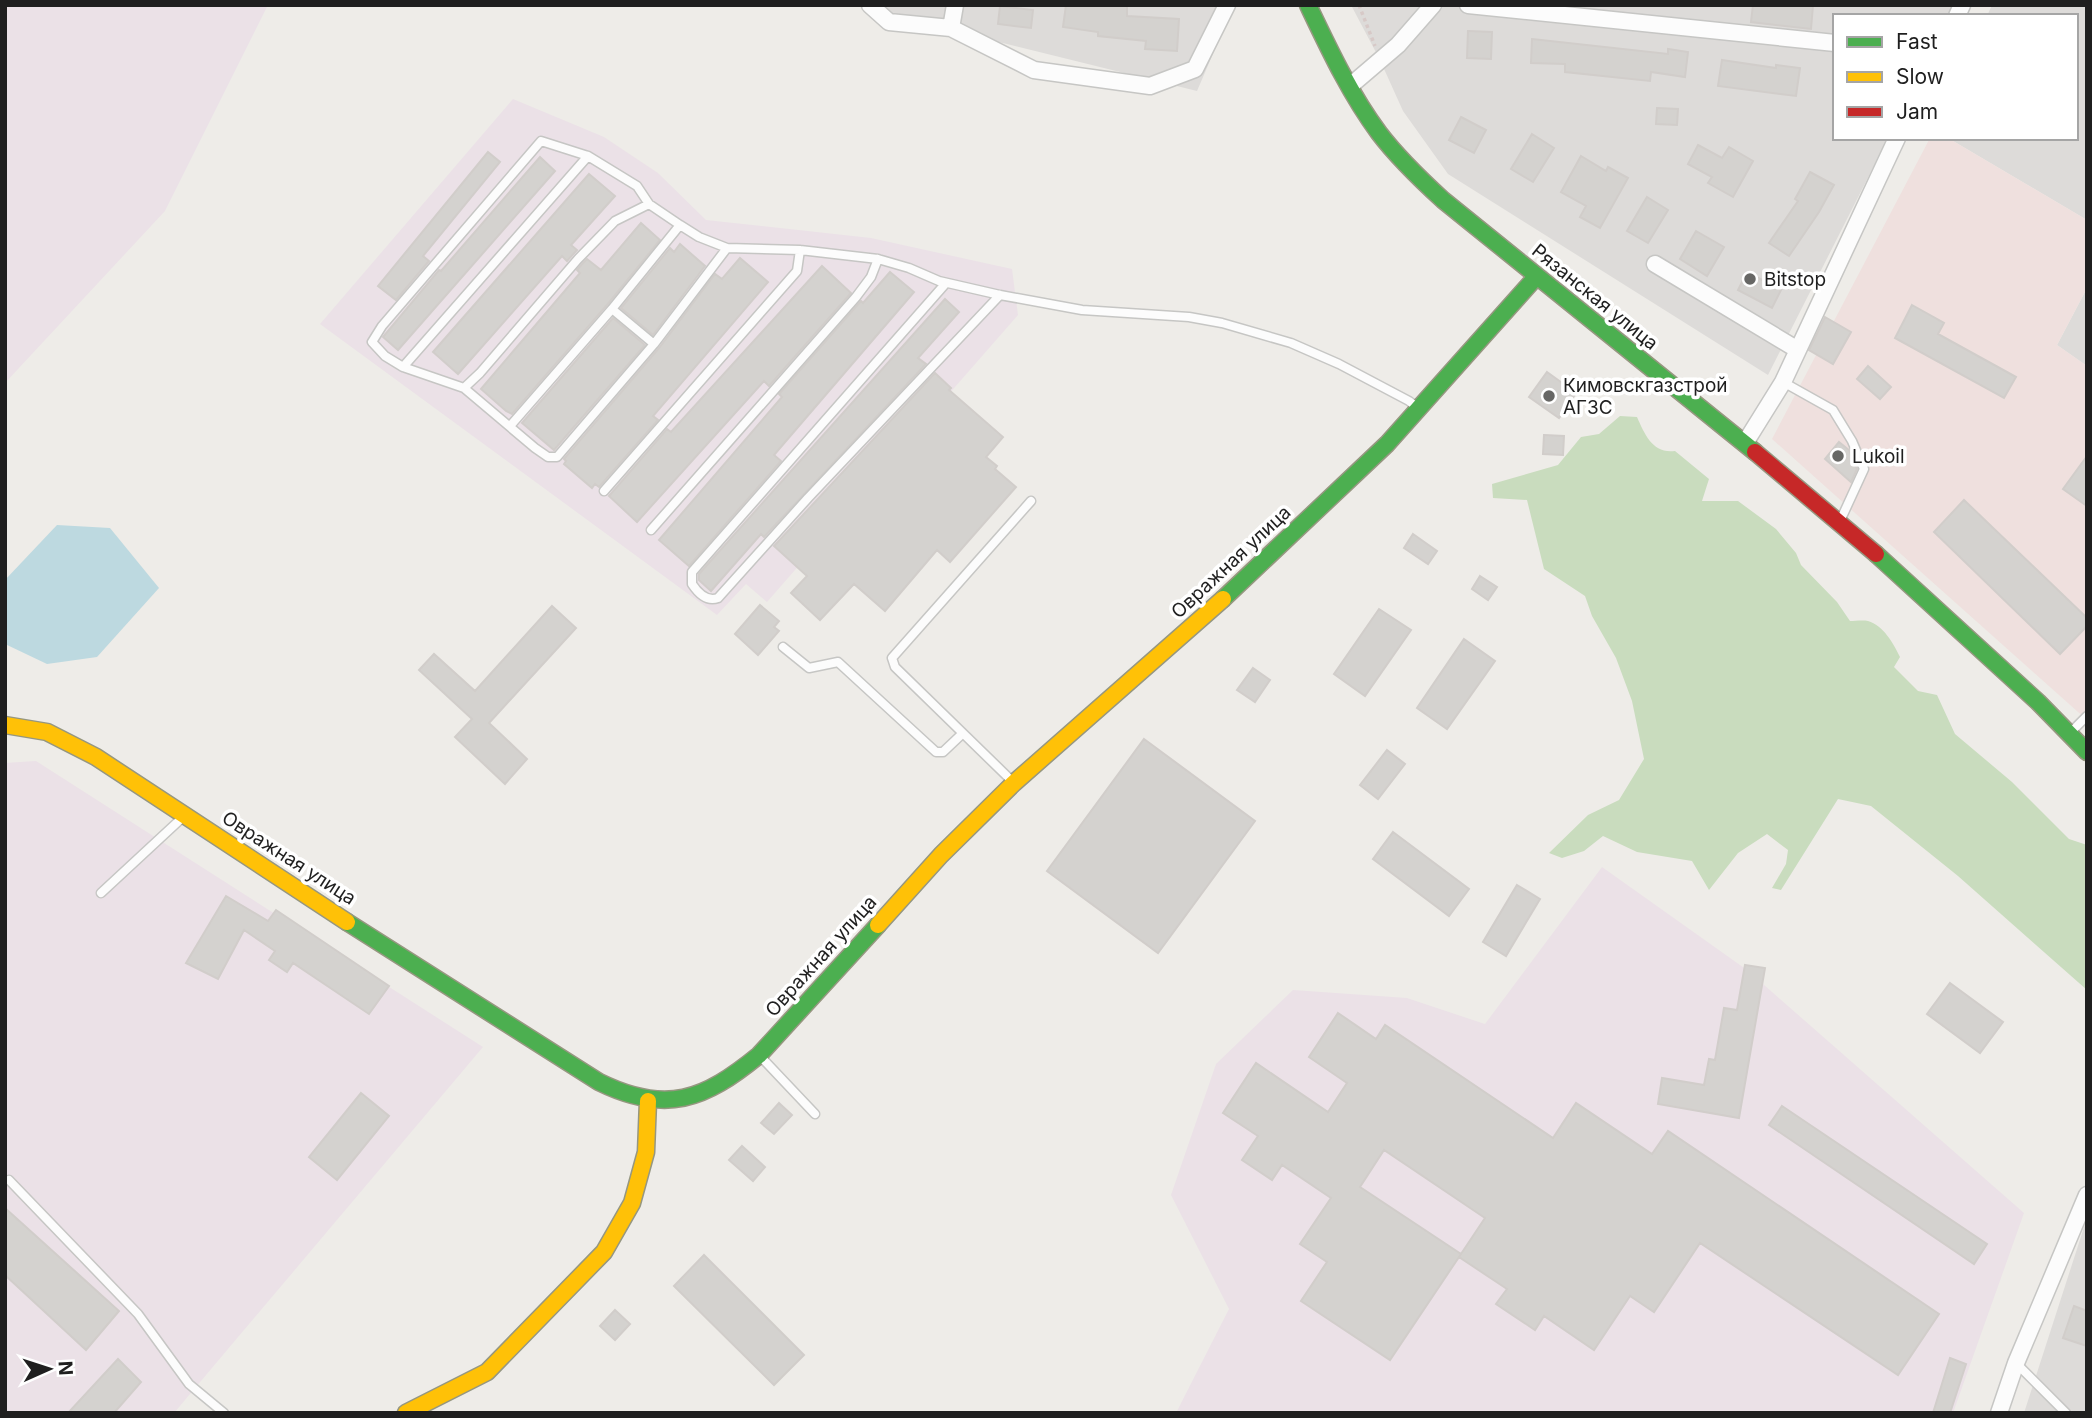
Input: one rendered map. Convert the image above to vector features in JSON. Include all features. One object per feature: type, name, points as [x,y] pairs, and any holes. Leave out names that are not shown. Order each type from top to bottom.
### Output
[{"type":"street","points":[[870,5],[889,22],[951,28],[1034,70],[1150,86],[1195,69],[1227,5]]},
{"type":"street","points":[[951,28],[955,5]]},
{"type":"street","name":"Рязанская улица","points":[[1308,5],[1350,86],[1378,132],[1409,168],[1443,200],[1536,277],[1745,443],[1890,566],[2070,733],[2087,752]]},
{"type":"street","points":[[1350,86],[1398,45],[1433,5]]},
{"type":"street","points":[[1468,5],[1833,43]]},
{"type":"street","points":[[1745,443],[1783,382],[1895,140]]},
{"type":"street","points":[[1655,264],[1798,350]]},
{"type":"street","name":"Овражная улица","points":[[5,725],[47,732],[96,758],[581,1071],[620,1092],[648,1101],[685,1097],[722,1083],[759,1055],[941,855],[1014,783],[1239,585],[1387,444],[1536,277]]},
{"type":"street","points":[[406,1413],[487,1372],[604,1252],[632,1203],[646,1152],[648,1101]]},
{"type":"street","points":[[1998,1413],[2016,1363],[2087,1195]]},
{"type":"lane","points":[[727,248],[654,344],[557,457],[548,457],[464,388],[403,367],[385,356],[372,342],[382,326],[541,141],[588,156],[637,186],[649,204],[680,225],[699,237],[727,248],[800,250],[878,259],[946,283],[1000,295],[1082,310],[1177,316],[1222,323],[1303,348],[1409,401],[1420,410]]},
{"type":"lane","points":[[403,367],[588,156]]},
{"type":"lane","points":[[464,388],[578,259],[615,222],[649,204]]},
{"type":"lane","points":[[510,426],[612,309],[680,225]]},
{"type":"lane","points":[[604,491],[797,271],[800,250]]},
{"type":"lane","points":[[651,530],[856,297],[871,277],[878,259]]},
{"type":"lane","points":[[946,283],[692,572],[692,584],[705,597],[713,600],[718,598],[808,498],[1000,295]]},
{"type":"lane","points":[[612,309],[654,344]]},
{"type":"lane","points":[[1783,382],[1833,410],[1852,441],[1864,469],[1839,525]]},
{"type":"lane","points":[[1014,783],[895,667],[892,658],[1031,501]]},
{"type":"lane","points":[[783,647],[809,668],[838,662],[936,752],[943,752],[962,734]]},
{"type":"lane","points":[[2070,733],[2087,716]]},
{"type":"lane","points":[[101,893],[185,815]]},
{"type":"lane","points":[[759,1055],[816,1114]]},
{"type":"lane","points":[[9,1180],[138,1314],[189,1384],[224,1413]]},
{"type":"lane","points":[[2016,1363],[2066,1413]]},
{"type":"path","points":[[1359,5],[1380,60]]},
{"type":"shaded area","points":[[5,5],[268,5],[165,211],[5,383]]},
{"type":"shaded area","points":[[878,5],[1234,5],[1197,91],[889,15]]},
{"type":"shaded area","points":[[1351,5],[1956,5],[1952,14],[1833,14],[1833,140],[1887,140],[1768,375],[1448,174],[1403,111]]},
{"type":"shaded area","points":[[1992,5],[2087,5],[2087,220],[1951,140],[2078,140],[2078,14],[1988,14]]},
{"type":"shaded area","points":[[513,99],[604,137],[658,173],[706,220],[871,238],[1012,269],[1018,315],[767,602],[746,584],[717,615],[320,324]]},
{"type":"shaded area","points":[[1929,140],[1951,140],[2087,220],[2087,288],[2057,345],[2087,366],[2087,720],[1772,439]]},
{"type":"shaded area","points":[[2087,288],[2087,366],[2057,345]]},
{"type":"shaded area","points":[[36,761],[483,1047],[174,1413],[5,1413],[5,763]]},
{"type":"shaded area","points":[[1602,867],[1747,970],[2024,1213],[1953,1413],[1176,1413],[1229,1309],[1171,1195],[1216,1064],[1293,990],[1407,998],[1485,1024]]},
{"type":"shaded area","points":[[2087,1218],[2087,1413],[2024,1413]]},
{"type":"green space","points":[[1620,416],[1637,417],[1655,446],[1675,451],[1709,479],[1702,501],[1738,501],[1776,529],[1796,553],[1801,565],[1837,602],[1850,621],[1868,621],[1883,631],[1900,657],[1894,667],[1918,691],[1937,695],[1955,734],[2012,782],[2069,839],[2087,845],[2087,990],[1958,876],[1871,806],[1838,799],[1781,890],[1772,888],[1786,864],[1788,850],[1767,834],[1738,853],[1709,890],[1692,861],[1637,852],[1603,836],[1584,851],[1562,858],[1549,853],[1588,815],[1619,800],[1644,759],[1632,701],[1616,658],[1592,616],[1585,596],[1544,569],[1527,500],[1493,498],[1492,484],[1558,465],[1581,437],[1599,434]]},
{"type":"water","points":[[57,525],[110,528],[159,588],[97,657],[47,664],[5,644],[5,580]]},
{"type":"building","points":[[1066,5],[1127,5],[1127,16],[1179,19],[1177,51],[1145,49],[1146,41],[1098,36],[1098,32],[1063,27]]},
{"type":"building","points":[[1753,5],[1813,5],[1811,29],[1751,22]]},
{"type":"building","points":[[1000,6],[1033,10],[1031,28],[998,24]]},
{"type":"building","points":[[1468,31],[1492,32],[1491,59],[1467,58]]},
{"type":"building","points":[[1532,39],[1668,54],[1668,49],[1688,52],[1685,77],[1651,72],[1650,81],[1565,72],[1565,64],[1531,63]]},
{"type":"building","points":[[1722,60],[1776,68],[1776,65],[1800,68],[1796,96],[1718,86]]},
{"type":"building","points":[[1657,108],[1678,109],[1677,125],[1656,124]]},
{"type":"building","points":[[1461,117],[1486,130],[1474,153],[1449,140]]},
{"type":"building","points":[[1532,134],[1554,148],[1533,182],[1511,169]]},
{"type":"building","points":[[1698,145],[1722,158],[1729,147],[1753,161],[1733,197],[1708,183],[1712,177],[1688,164]]},
{"type":"building","points":[[488,152],[500,162],[423,256],[429,261],[396,300],[378,286]]},
{"type":"building","points":[[1581,156],[1606,171],[1608,167],[1628,178],[1600,228],[1580,217],[1586,206],[1561,192]]},
{"type":"building","points":[[540,157],[555,171],[398,350],[383,337]]},
{"type":"building","points":[[1810,172],[1834,185],[1789,256],[1769,243],[1798,201],[1795,199]]},
{"type":"building","points":[[589,174],[615,196],[571,245],[577,250],[567,261],[562,256],[458,374],[433,352]]},
{"type":"building","points":[[1647,197],[1668,210],[1648,243],[1627,231]]},
{"type":"building","points":[[641,223],[660,240],[512,414],[506,411],[481,389],[580,273],[577,270],[583,263],[587,259],[601,270]]},
{"type":"building","points":[[1696,231],[1724,247],[1707,276],[1680,259]]},
{"type":"building","points":[[680,244],[705,266],[653,335],[621,308],[670,248],[674,252]]},
{"type":"building","points":[[740,258],[768,282],[653,416],[658,420],[599,487],[595,484],[592,488],[564,464],[564,459],[659,348],[715,274],[722,279]]},
{"type":"building","points":[[822,266],[851,293],[769,386],[764,381],[637,522],[609,496],[667,429],[671,432]]},
{"type":"building","points":[[890,272],[914,292],[774,455],[781,461],[689,566],[659,540],[782,397],[779,394]]},
{"type":"building","points":[[1747,272],[1781,290],[1772,308],[1738,290]]},
{"type":"building","points":[[945,299],[959,312],[918,358],[926,364],[764,537],[761,534],[711,591],[699,580],[699,574]]},
{"type":"building","points":[[1912,305],[1944,323],[1938,334],[2016,377],[2004,398],[1895,338]]},
{"type":"building","points":[[1825,317],[1851,332],[1833,364],[1809,350]]},
{"type":"building","points":[[613,318],[645,345],[554,450],[522,423]]},
{"type":"building","points":[[1868,366],[1891,387],[1880,399],[1857,379]]},
{"type":"building","points":[[1547,372],[1576,393],[1559,418],[1529,397]]},
{"type":"building","points":[[935,373],[951,388],[949,390],[1003,437],[986,457],[997,466],[995,469],[1016,487],[950,562],[937,550],[885,611],[854,584],[820,620],[791,593],[807,576],[774,546]]},
{"type":"building","points":[[1544,435],[1564,436],[1563,455],[1543,454]]},
{"type":"building","points":[[1839,442],[1849,450],[1857,469],[1851,482],[1825,459]]},
{"type":"building","points":[[2087,456],[2087,506],[2063,489]]},
{"type":"building","points":[[1964,500],[2087,618],[2087,626],[2060,654],[1934,532]]},
{"type":"building","points":[[1413,534],[1437,551],[1428,564],[1404,548]]},
{"type":"building","points":[[1480,576],[1497,587],[1488,600],[1472,589]]},
{"type":"building","points":[[760,605],[779,621],[774,627],[779,631],[758,655],[735,634]]},
{"type":"building","points":[[552,606],[576,628],[489,723],[527,759],[505,784],[455,737],[472,719],[419,670],[434,654],[475,691]]},
{"type":"building","points":[[1379,609],[1411,630],[1365,696],[1334,674]]},
{"type":"building","points":[[1464,639],[1495,661],[1447,729],[1417,708]]},
{"type":"building","points":[[1253,668],[1270,680],[1255,702],[1237,690]]},
{"type":"building","points":[[1144,739],[1255,821],[1158,953],[1047,871]]},
{"type":"building","points":[[1387,750],[1405,764],[1378,799],[1360,785]]},
{"type":"building","points":[[1393,832],[1469,889],[1449,916],[1373,859]]},
{"type":"building","points":[[1517,885],[1540,899],[1506,956],[1483,942]]},
{"type":"building","points":[[226,896],[268,921],[276,910],[389,986],[369,1014],[293,963],[287,972],[269,960],[275,951],[244,930],[218,979],[186,963]]},
{"type":"building","points":[[1745,965],[1765,968],[1739,1118],[1658,1104],[1662,1078],[1704,1085],[1709,1059],[1715,1060],[1724,1008],[1737,1010]]},
{"type":"building","points":[[1950,983],[2003,1022],[1980,1053],[1927,1014]]},
{"type":"building","points":[[1338,1013],[1376,1039],[1385,1025],[1553,1138],[1576,1103],[1652,1154],[1668,1131],[1939,1314],[1898,1375],[1700,1243],[1654,1312],[1630,1296],[1594,1350],[1544,1316],[1535,1330],[1496,1304],[1507,1289],[1459,1257],[1461,1254],[1390,1360],[1301,1301],[1327,1262],[1300,1244],[1331,1198],[1282,1165],[1272,1180],[1242,1160],[1258,1136],[1223,1113],[1256,1063],[1328,1112],[1347,1083],[1309,1057]],"holes":[[[1384,1150],[1485,1218],[1461,1254],[1360,1187]]]},
{"type":"building","points":[[361,1093],[389,1116],[337,1180],[309,1157]]},
{"type":"building","points":[[779,1103],[792,1115],[774,1134],[761,1123]]},
{"type":"building","points":[[1782,1106],[1987,1244],[1974,1264],[1769,1125]]},
{"type":"building","points":[[742,1146],[765,1167],[753,1181],[729,1160]]},
{"type":"building","points":[[5,1208],[119,1311],[86,1350],[5,1275]]},
{"type":"building","points":[[704,1255],[804,1355],[774,1385],[674,1286]]},
{"type":"building","points":[[2074,1306],[2087,1311],[2087,1346],[2063,1338]]},
{"type":"building","points":[[615,1310],[630,1324],[615,1340],[600,1326]]},
{"type":"building","points":[[1950,1358],[1966,1364],[1950,1413],[1933,1413]]},
{"type":"building","points":[[118,1359],[141,1382],[114,1413],[68,1413]]},
{"type":"traffic: fast","points":[[1308,5],[1340,71],[1368,118],[1402,160],[1443,200],[1755,452]]},
{"type":"traffic: fast","points":[[1223,599],[1387,444],[1536,277]]},
{"type":"traffic: fast","points":[[1876,554],[2038,702],[2087,752]]},
{"type":"traffic: fast","points":[[347,922],[599,1082],[623,1092],[665,1100],[702,1092],[720,1083],[759,1055],[878,925]]},
{"type":"traffic: slow","points":[[878,925],[941,855],[1014,783],[1223,599]]},
{"type":"traffic: slow","points":[[5,725],[47,732],[96,757],[347,922]]},
{"type":"traffic: slow","points":[[406,1413],[487,1372],[604,1252],[632,1203],[646,1152],[648,1101]]},
{"type":"traffic: jam","points":[[1755,452],[1876,554]]},
{"type":"place","name":"Bitstop","points":[[1750,279]]},
{"type":"place","name":"Кимовскгазстрой АГЗС","points":[[1549,396]]},
{"type":"place","name":"Lukoil","points":[[1838,456]]}]
